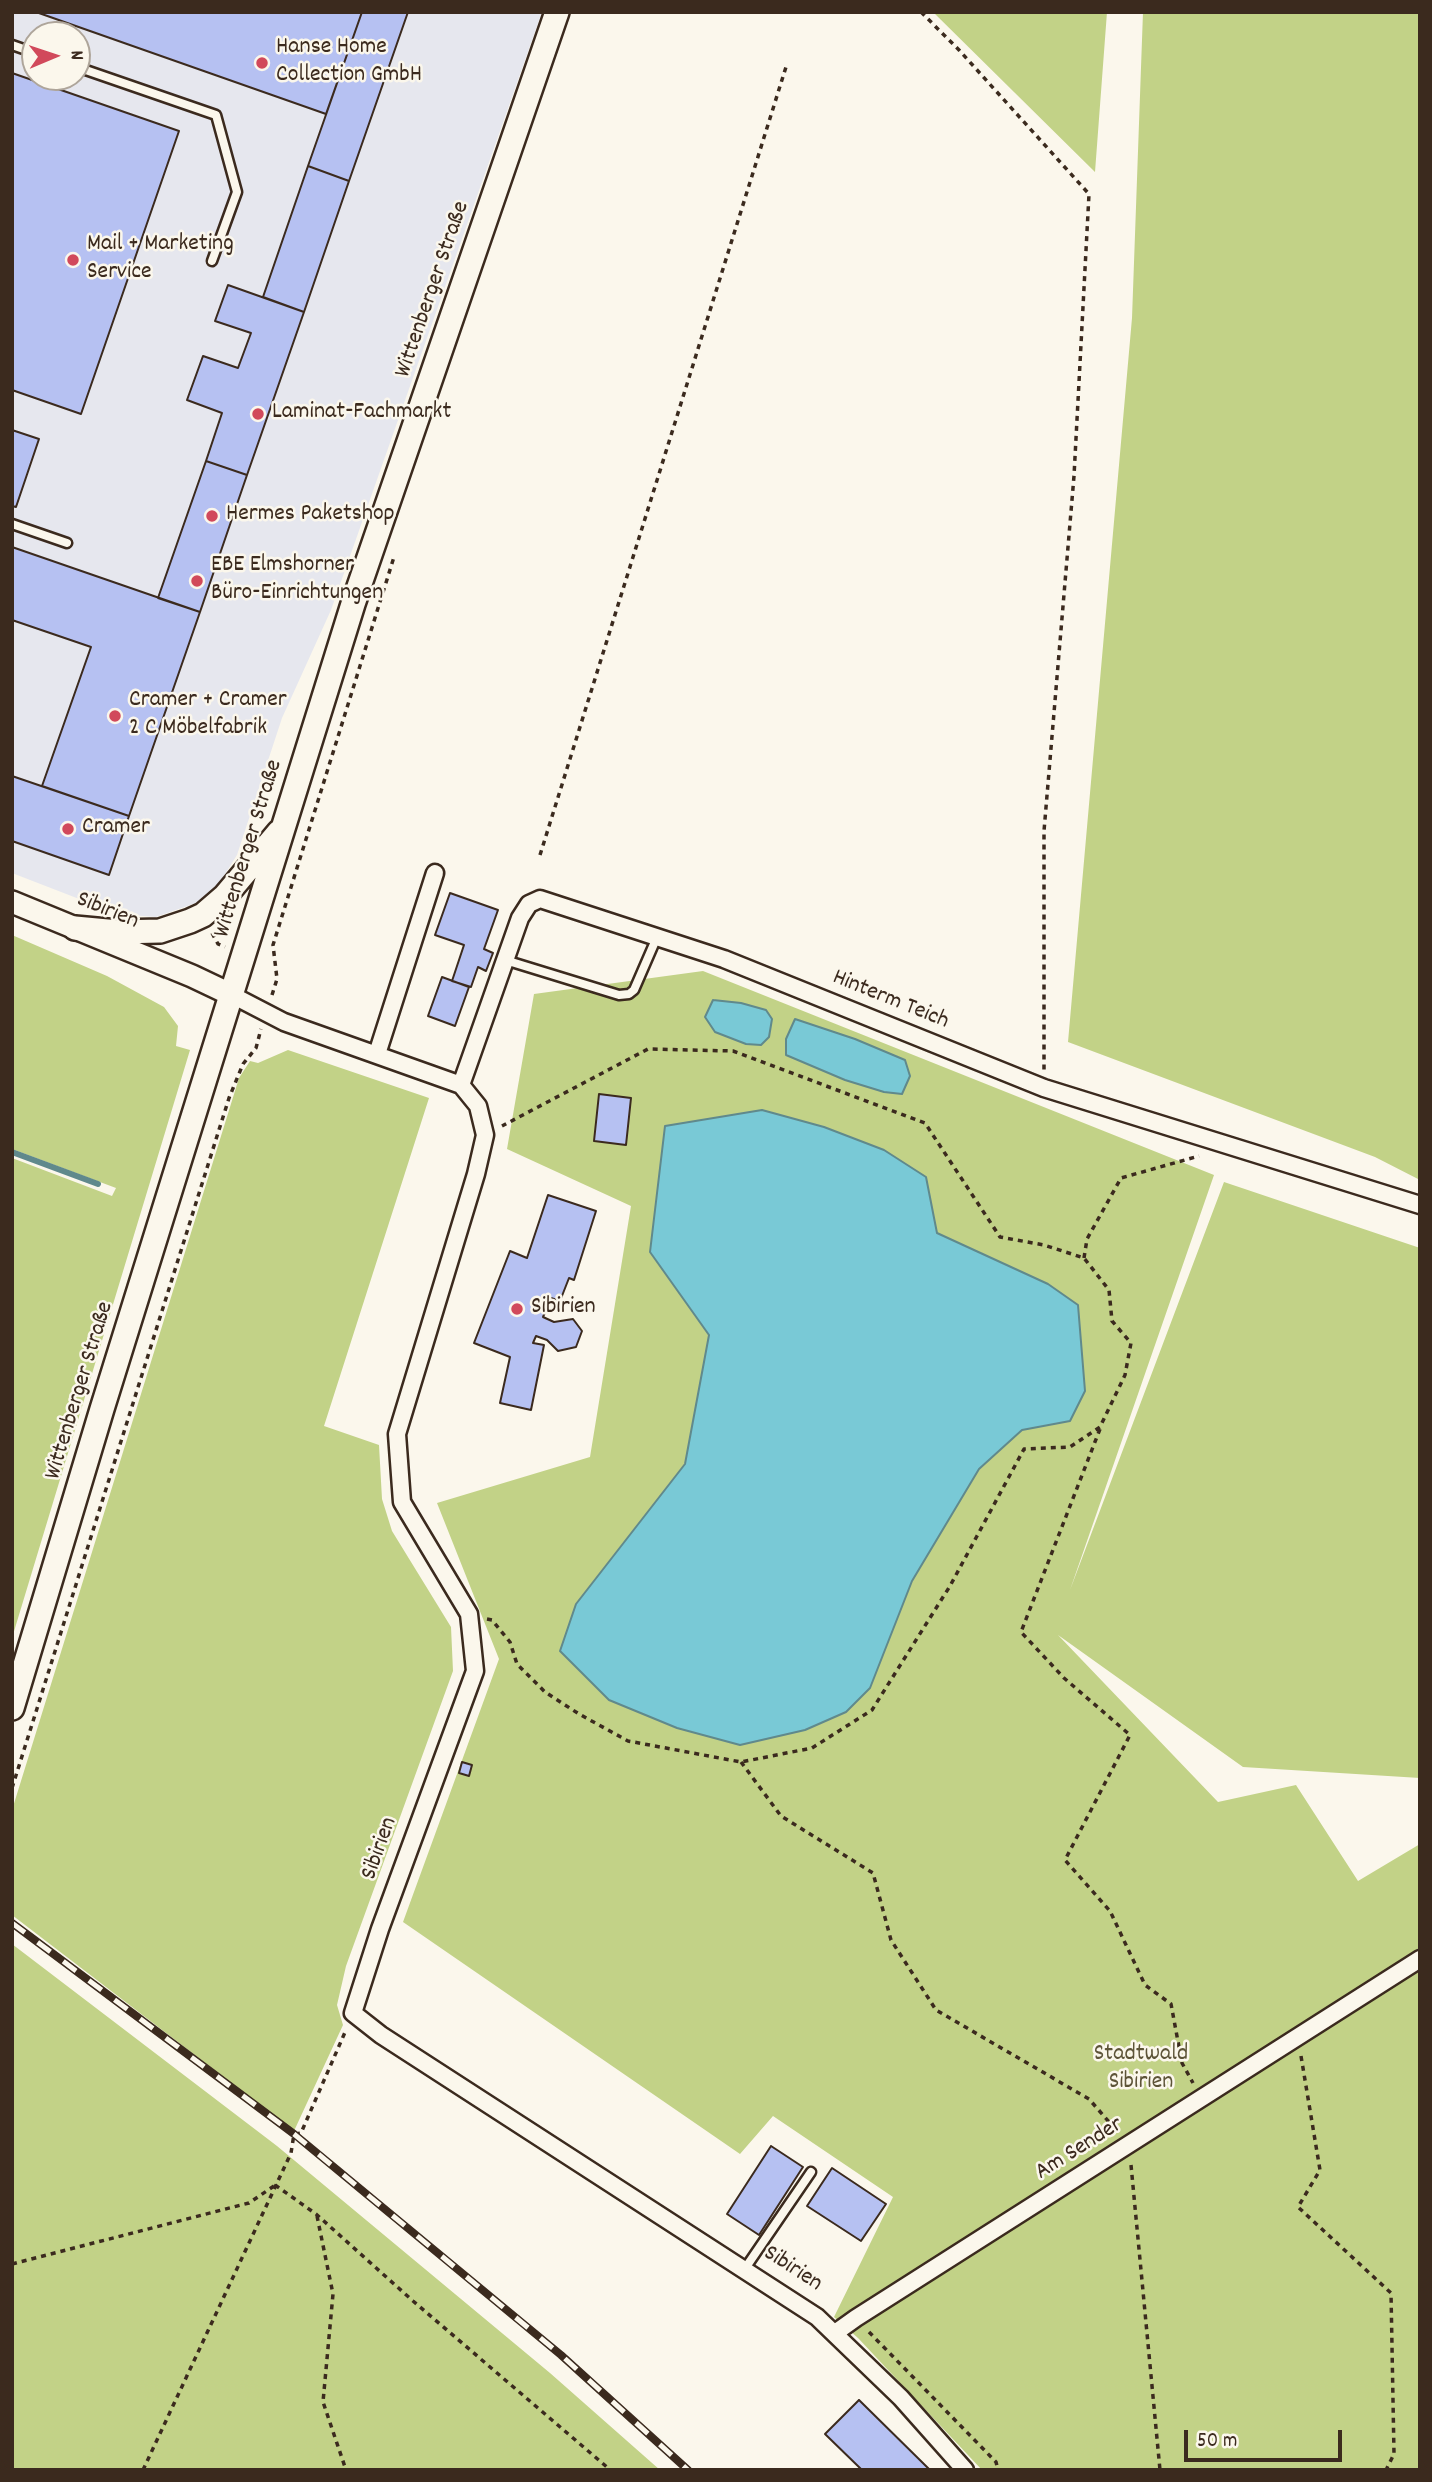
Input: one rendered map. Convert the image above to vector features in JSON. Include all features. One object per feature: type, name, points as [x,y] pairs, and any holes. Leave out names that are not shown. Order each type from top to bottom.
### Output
[{"type":"main road","name":"Wittenberger Straße","points":[[12,1708],[102,1409],[353,604],[557,12]]},
{"type":"main road","points":[[75,928],[118,932],[160,931],[196,918],[225,896],[286,824]]},
{"type":"street","points":[[377,1054],[435,873]]},
{"type":"street","name":"Hinterm Teich","points":[[461,1085],[520,918],[529,904],[540,899],[724,959],[1044,1088],[1420,1205]]},
{"type":"street","name":"Sibirien","points":[[12,902],[192,976],[284,1022],[461,1085]]},
{"type":"street","points":[[461,1085],[478,1106],[485,1135]]},
{"type":"street","name":"Sibirien","points":[[485,1135],[476,1174],[397,1434],[402,1502],[469,1614],[475,1671],[380,1929],[354,2013],[381,2035],[817,2317],[901,2398],[965,2470]]},
{"type":"street","name":"Am Sender","points":[[835,2333],[1420,1959]]},
{"type":"lane","points":[[91,72],[216,115],[237,192],[212,261]]},
{"type":"lane","points":[[12,524],[66,543]]},
{"type":"lane","points":[[505,960],[619,995],[629,994],[634,990],[657,937]]},
{"type":"lane","points":[[744,2270],[811,2172]]},
{"type":"path","points":[[921,12],[959,50],[1089,194],[1074,476],[1044,831],[1044,1088]]},
{"type":"path","points":[[540,855],[786,68]]},
{"type":"path","points":[[12,1788],[229,1098],[243,1064],[256,1048],[277,979],[273,945],[398,545]]},
{"type":"path","points":[[207,922],[218,944],[225,947]]},
{"type":"path","points":[[485,1135],[648,1049],[733,1051],[925,1123],[1000,1237],[1044,1245],[1084,1258],[1109,1290],[1112,1321],[1130,1343],[1125,1375],[1101,1427],[1021,1632],[1064,1678],[1130,1735],[1065,1860],[1110,1912],[1145,1985],[1171,2004],[1182,2063],[1201,2099]]},
{"type":"path","points":[[1084,1258],[1087,1239],[1121,1178],[1235,1146]]},
{"type":"path","points":[[469,1614],[492,1620],[509,1642],[517,1664],[545,1692],[628,1741],[741,1762],[812,1748],[872,1710],[950,1586],[1024,1449],[1070,1447],[1101,1427]]},
{"type":"path","points":[[741,1762],[781,1816],[873,1873],[891,1940],[936,2010],[1089,2099],[1129,2145],[1160,2470]]},
{"type":"path","points":[[143,2470],[291,2153],[294,2134],[301,2133],[354,2013]]},
{"type":"path","points":[[1298,2037],[1320,2170],[1298,2207],[1391,2293],[1394,2454],[1386,2470]]},
{"type":"path","points":[[275,2185],[316,2214],[608,2468],[607,2470]]},
{"type":"path","points":[[12,2263],[249,2203],[275,2185]]},
{"type":"path","points":[[316,2214],[333,2294],[323,2402],[346,2470]]},
{"type":"path","points":[[856,2318],[996,2462],[998,2470]]},
{"type":"shaded area","points":[[12,12],[542,12],[331,610],[282,718],[237,855],[220,882],[196,903],[156,917],[118,914],[12,873]]},
{"type":"green space","points":[[933,12],[1107,12],[1095,172]]},
{"type":"green space","points":[[1143,12],[1420,12],[1420,1180],[1375,1157],[1068,1042],[1132,318]]},
{"type":"green space","points":[[12,935],[107,976],[164,1007],[178,1026],[176,1046],[190,1050],[12,1638],[12,1158],[112,1196],[116,1188],[12,1149]]},
{"type":"green space","name":"Stadtwald Sibirien","points":[[703,971],[1214,1175],[1070,1590],[1224,1182],[1420,1248],[1420,1778],[1243,1767],[1058,1635],[1218,1802],[1296,1785],[1358,1881],[1420,1844],[1420,2470],[982,2470],[858,2338],[834,2317],[893,2197],[773,2116],[740,2154],[403,1922],[499,1659],[437,1503],[590,1457],[631,1206],[507,1149],[534,994]],"holes":[[[741,1003],[766,1010],[772,1019],[769,1037],[761,1045],[746,1044]],[[795,1019],[855,1039],[905,1060],[884,1092],[845,1080],[787,1055],[786,1039]],[[926,1177],[937,1233],[1048,1284],[1070,1421],[1022,1430],[979,1469],[912,1581],[870,1688],[740,1745],[677,1728],[609,1700],[576,1604],[685,1464],[709,1335],[650,1252]]]},
{"type":"green space","points":[[288,1050],[429,1098],[324,1426],[379,1445],[382,1499],[392,1531],[451,1627],[453,1671],[346,1966],[337,2005],[343,2025],[294,2131],[12,1915],[12,1810],[239,1078],[250,1061],[258,1063]]},
{"type":"green space","points":[[12,1944],[277,2146],[550,2373],[660,2470],[12,2470]]},
{"type":"water","points":[[713,1000],[741,1003],[766,1010],[772,1019],[769,1037],[761,1045],[746,1044],[715,1032],[705,1017]]},
{"type":"water","points":[[795,1019],[855,1039],[905,1060],[910,1076],[902,1094],[884,1092],[845,1080],[786,1055],[786,1039]]},
{"type":"water","points":[[762,1110],[824,1127],[884,1150],[926,1177],[937,1233],[1048,1284],[1078,1305],[1085,1391],[1070,1421],[1022,1430],[979,1469],[912,1581],[870,1688],[846,1712],[805,1730],[740,1745],[677,1728],[609,1700],[560,1651],[576,1604],[685,1464],[709,1335],[650,1252],[665,1126]]},
{"type":"building","name":"Hanse Home Collection GmbH","points":[[36,12],[362,12],[326,114],[91,31],[91,21],[62,21]]},
{"type":"building","points":[[362,12],[408,12],[349,181],[308,166]]},
{"type":"building","name":"Mail + Marketing Service","points":[[12,73],[21,76],[21,91],[64,91],[179,131],[81,414],[12,390]]},
{"type":"building","points":[[308,166],[349,181],[304,312],[263,297]]},
{"type":"building","points":[[228,285],[304,312],[247,475],[206,461],[222,413],[187,400],[203,356],[238,368],[251,333],[215,321]]},
{"type":"building","points":[[12,430],[39,439],[16,507],[12,506]]},
{"type":"building","points":[[206,461],[247,475],[200,612],[158,598]]},
{"type":"building","name":"Cramer + Cramer 2 C Möbelfabrik","points":[[12,547],[200,612],[129,816],[42,786],[91,647],[12,620]]},
{"type":"building","name":"Cramer","points":[[12,776],[129,816],[109,875],[12,841]]},
{"type":"building","points":[[450,893],[498,910],[484,949],[493,953],[486,971],[478,967],[471,987],[452,981],[464,945],[435,935]]},
{"type":"building","points":[[442,977],[469,987],[455,1026],[428,1016]]},
{"type":"building","points":[[599,1094],[631,1098],[626,1145],[594,1141]]},
{"type":"building","name":"Sibirien","points":[[548,1195],[596,1211],[574,1280],[569,1278],[560,1301],[551,1298],[543,1317],[554,1322],[573,1319],[582,1331],[576,1347],[558,1351],[547,1340],[536,1336],[533,1343],[544,1345],[531,1410],[500,1403],[510,1357],[474,1343],[510,1251],[527,1258]]},
{"type":"building","points":[[462,1762],[472,1765],[469,1776],[459,1773]]},
{"type":"building","points":[[771,2146],[803,2167],[759,2235],[727,2214]]},
{"type":"building","points":[[832,2168],[886,2204],[861,2241],[807,2206]]},
{"type":"building","points":[[859,2400],[930,2470],[862,2470],[825,2434]]},
{"type":"waterway","points":[[12,1152],[98,1184]]},
{"type":"railway","points":[[12,1923],[294,2134],[561,2355],[688,2470]]},
{"type":"place","name":"Hanse Home Collection GmbH","points":[[262,63]]},
{"type":"place","name":"Mail + Marketing Service","points":[[73,260]]},
{"type":"place","name":"Laminat-Fachmarkt","points":[[258,414]]},
{"type":"place","name":"Hermes Paketshop","points":[[212,516]]},
{"type":"place","name":"EBE Elmshorner Büro-Einrichtungen","points":[[197,581]]},
{"type":"place","name":"Cramer + Cramer 2 C Möbelfabrik","points":[[115,716]]},
{"type":"place","name":"Cramer","points":[[68,829]]},
{"type":"place","name":"Sibirien","points":[[517,1309]]}]
